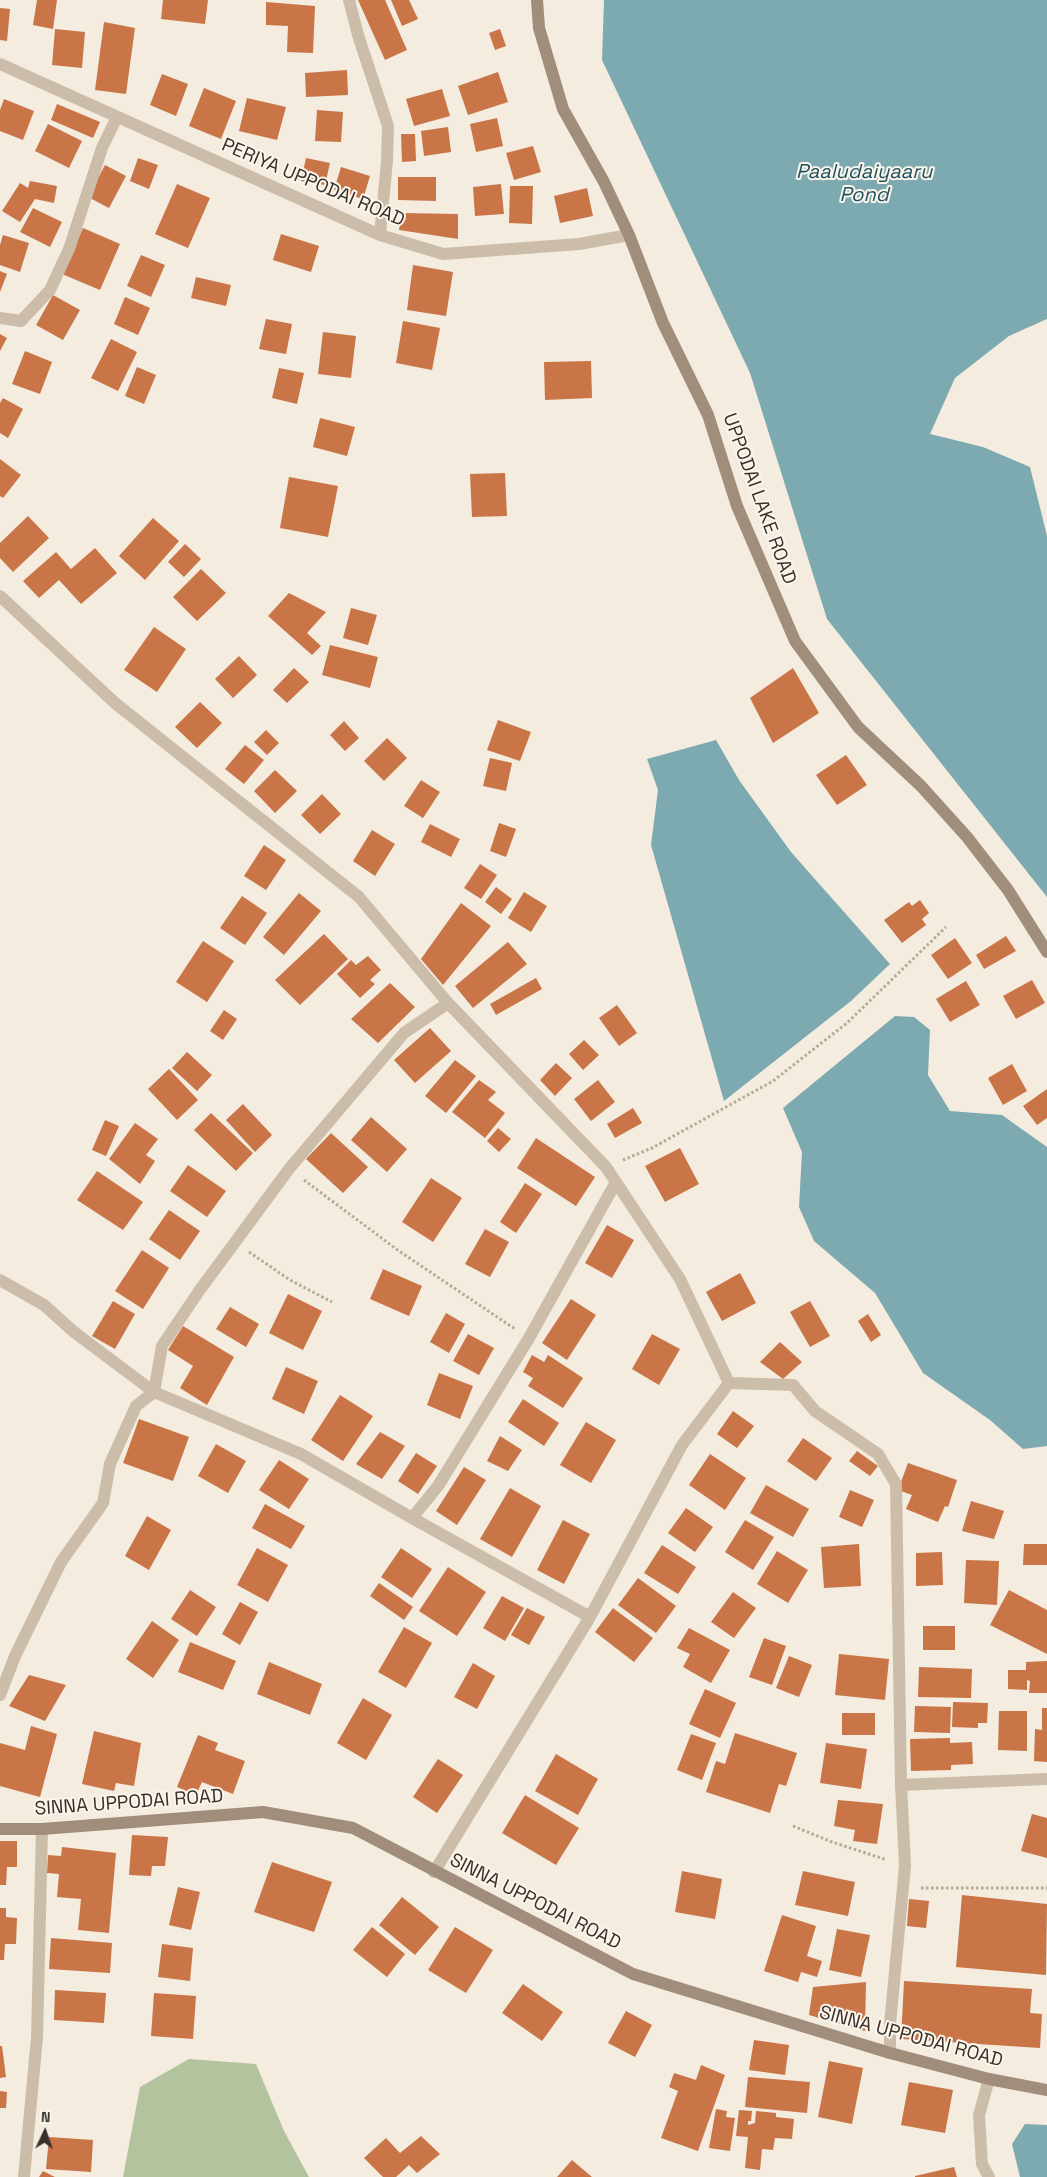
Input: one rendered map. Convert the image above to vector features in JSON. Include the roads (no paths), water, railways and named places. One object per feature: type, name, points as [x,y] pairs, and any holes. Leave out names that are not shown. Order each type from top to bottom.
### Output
[{"type":"street","points":[[349,0],[358,35],[388,126],[387,161],[380,235]]},
{"type":"street","name":"UPPODAI LAKE ROAD","points":[[537,0],[539,28],[563,108],[604,182],[629,235],[663,323],[708,415],[737,506],[795,641],[858,727],[921,786],[968,838],[1008,890],[1047,952]]},
{"type":"street","name":"PERIYA UPPODAI ROAD","points":[[0,64],[380,235],[444,254],[578,244],[629,235]]},
{"type":"street","points":[[0,318],[21,320],[50,290],[70,249],[102,148],[117,117]]},
{"type":"street","points":[[0,596],[115,703],[359,896],[448,1003],[606,1167],[680,1278],[729,1383]]},
{"type":"street","points":[[0,1695],[15,1656],[61,1562],[103,1503],[110,1464],[136,1406],[154,1392],[162,1346],[235,1241],[289,1169],[404,1033],[448,1003]]},
{"type":"street","points":[[412,1518],[438,1486],[528,1338],[616,1182]]},
{"type":"street","points":[[0,1280],[44,1305],[74,1332],[154,1392],[302,1454],[412,1518],[590,1617]]},
{"type":"street","points":[[434,1872],[590,1617],[682,1445],[729,1383]]},
{"type":"street","points":[[729,1383],[793,1385],[815,1411],[878,1454],[896,1484],[901,1785],[905,1866],[890,2024],[890,2053]]},
{"type":"street","points":[[901,1785],[1047,1779]]},
{"type":"street","name":"SINNA UPPODAI ROAD","points":[[0,1829],[42,1829],[263,1812],[353,1828],[434,1872],[633,1974],[890,2053],[989,2079],[1047,2090]]},
{"type":"street","points":[[24,2177],[37,2037],[42,1829]]},
{"type":"street","points":[[989,2079],[979,2115],[982,2164],[989,2177]]},
{"type":"water","name":"Paaludaiyaaru Pond","points":[[604,0],[1047,0],[1047,319],[1009,336],[955,378],[930,434],[983,447],[1030,467],[1047,536],[1047,897],[827,619],[750,373],[602,60]]},
{"type":"water","points":[[716,740],[739,780],[791,852],[890,964],[851,1001],[724,1101],[651,845],[658,790],[647,759]]},
{"type":"water","points":[[895,1016],[914,1017],[930,1030],[928,1075],[950,1111],[1002,1115],[1047,1147],[1047,1446],[1023,1449],[990,1420],[923,1373],[875,1293],[814,1241],[799,1207],[802,1152],[783,1108]]},
{"type":"water","points":[[1025,2124],[1047,2125],[1047,2177],[1020,2177],[1012,2144]]}]
